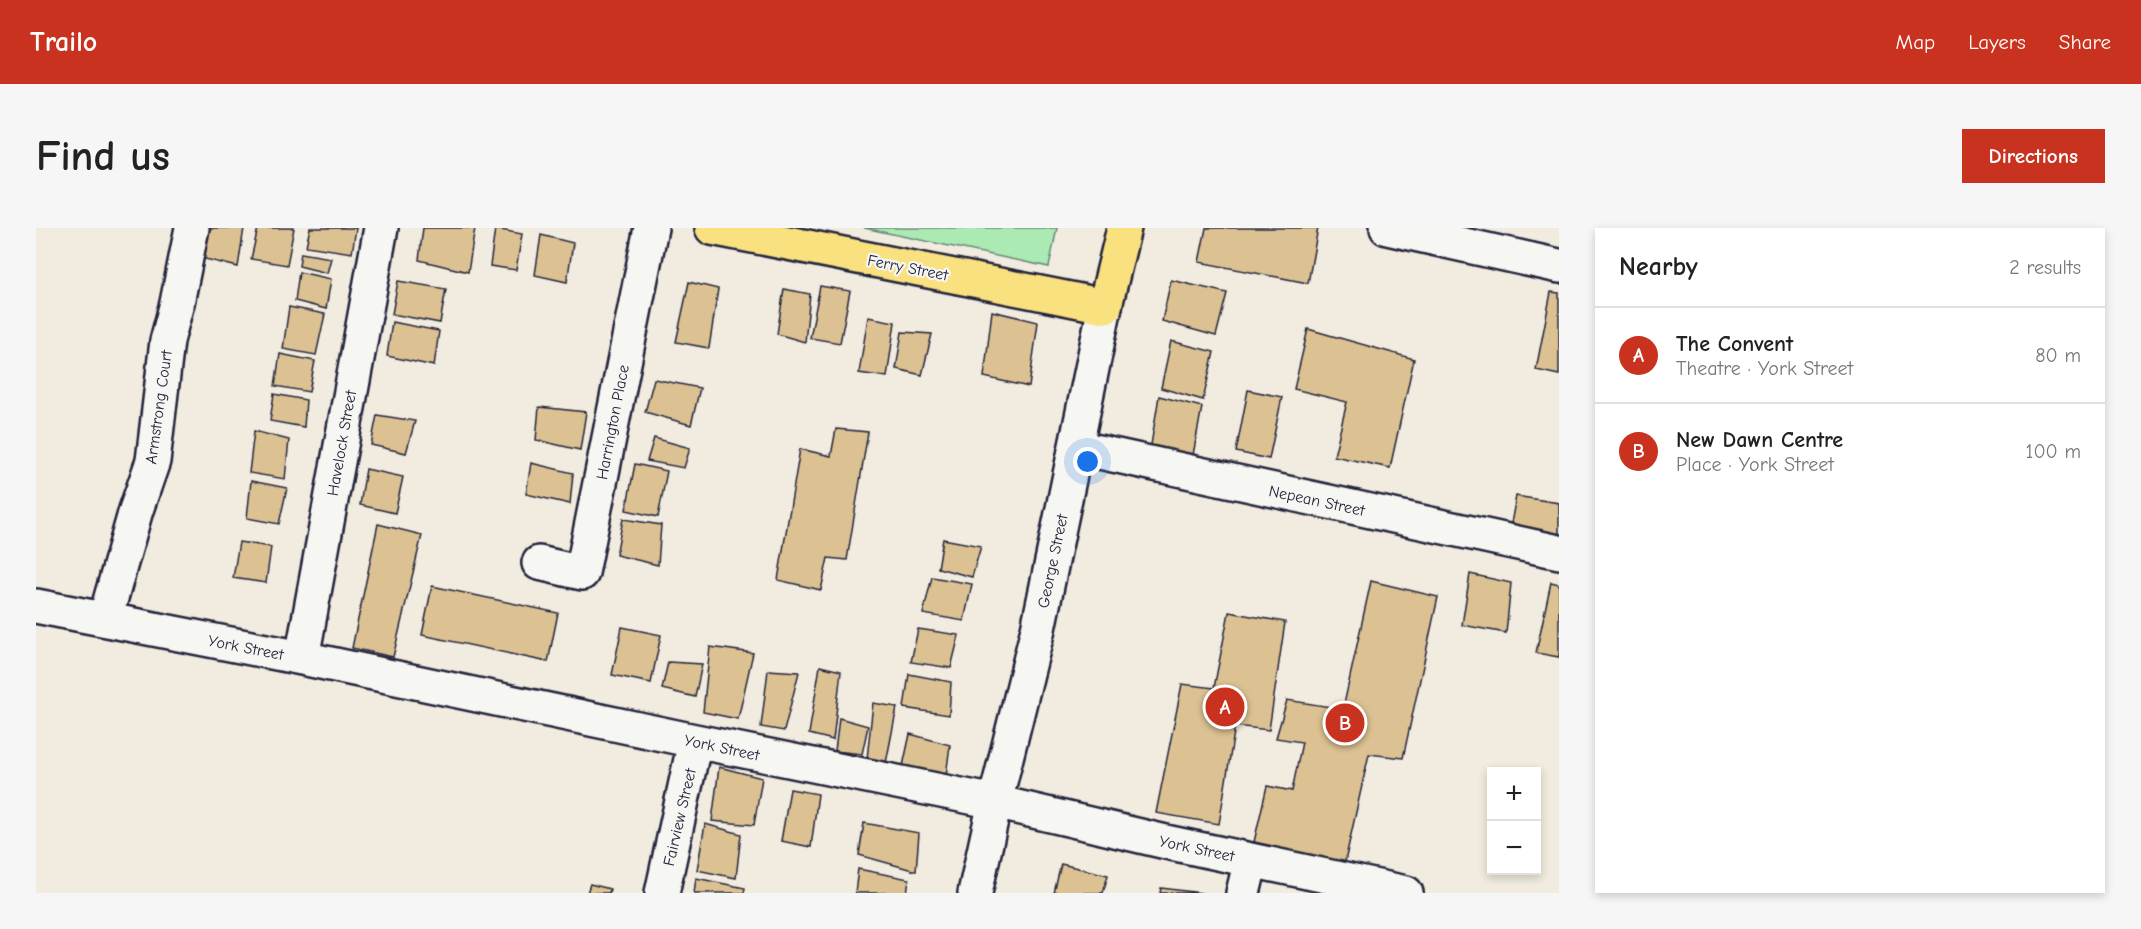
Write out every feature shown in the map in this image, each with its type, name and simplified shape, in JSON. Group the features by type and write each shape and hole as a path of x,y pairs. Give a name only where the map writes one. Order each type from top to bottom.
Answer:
{"main road":[{"name":"Ferry Street","path":"712,228 1105,306"},
{"name":"George Street","path":"1105,306 1124,228"}],"street":[{"name":"Armstrong Court","path":"105,619 136,510 153,461 167,341 192,228"},
{"name":"Havelock Street","path":"302,658 381,228"},
{"name":"Harrington Place","path":"539,563 582,573 651,228"},
{"path":"1387,228 1559,266"},
{"name":"George Street","path":"975,893 1038,629 1105,306"},
{"name":"Nepean Street","path":"1076,447 1559,552"},
{"name":"York Street","path":"36,606 302,658 995,802 1406,893"},
{"name":"Fairview Street","path":"662,893 696,741"},
{"path":"1243,893 1251,860"}],"green space":[{"path":"864,228 1057,228 1049,267"}],"building":[{"path":"205,228 244,228 238,267 201,258"},
{"path":"258,228 294,228 287,265 251,259"},
{"path":"310,228 356,228 352,253 306,246"},
{"path":"423,228 475,228 468,272 419,260"},
{"path":"1206,228 1318,228 1308,283 1199,262"},
{"path":"495,229 522,234 516,270 490,266"},
{"path":"541,235 573,243 567,282 535,275"},
{"path":"301,253 331,258 327,273 299,266"},
{"path":"299,272 331,279 326,309 295,301"},
{"path":"1171,280 1227,293 1216,336 1162,321"},
{"path":"398,281 446,289 440,323 392,314"},
{"path":"689,282 718,289 709,348 676,342"},
{"path":"820,286 850,291 840,343 810,338"},
{"path":"784,289 810,294 805,342 777,334"},
{"path":"1551,292 1559,293 1559,375 1536,370"},
{"path":"289,307 325,314 316,355 283,349"},
{"path":"992,311 1038,322 1029,387 984,377"},
{"path":"868,317 895,322 887,377 859,373"},
{"path":"392,322 439,331 434,366 387,356"},
{"path":"1308,329 1414,359 1390,468 1334,456 1347,402 1294,389"},
{"path":"902,332 932,334 922,375 896,369"},
{"path":"1171,341 1214,352 1203,400 1161,388"},
{"path":"280,354 315,361 309,392 275,386"},
{"path":"654,379 700,388 691,425 645,412"},
{"path":"1248,390 1282,397 1269,459 1236,452"},
{"path":"274,394 306,400 304,427 270,421"},
{"path":"1159,396 1202,407 1193,455 1151,445"},
{"path":"539,407 586,412 580,450 536,440"},
{"path":"377,415 415,421 406,453 371,445"},
{"path":"836,429 868,432 847,560 828,558 821,590 778,580 800,449 831,456"},
{"path":"254,431 289,440 285,479 249,473"},
{"path":"654,438 690,448 684,468 647,461"},
{"path":"531,463 573,473 570,504 526,494"},
{"path":"635,464 667,471 658,517 626,510"},
{"path":"366,469 403,477 395,513 360,505"},
{"path":"251,481 287,488 279,524 247,518"},
{"path":"1516,496 1559,503 1559,543 1509,535"},
{"path":"623,519 661,525 658,565 616,555"},
{"path":"378,524 422,535 393,657 352,648"},
{"path":"943,539 981,546 972,577 938,568"},
{"path":"239,542 271,547 266,583 233,578"},
{"path":"1470,574 1511,583 1506,633 1462,625"},
{"path":"932,577 972,584 964,621 923,614"},
{"path":"1371,581 1438,597 1403,758 1369,754 1344,866 1254,842 1267,786 1292,791 1302,742 1276,738 1287,700 1343,709"},
{"path":"1551,582 1559,584 1559,657 1536,653"},
{"path":"432,586 558,613 548,662 422,635"},
{"path":"1229,612 1285,622 1269,730 1235,726 1219,824 1156,813 1182,684 1214,688"},
{"path":"622,627 661,635 651,683 612,675"},
{"path":"918,629 959,635 951,668 911,662"},
{"path":"710,647 753,653 738,719 703,712"},
{"path":"668,662 702,664 695,697 662,689"},
{"path":"820,666 841,671 833,740 809,734"},
{"path":"768,670 799,672 784,731 761,727"},
{"path":"909,674 951,682 949,715 904,708"},
{"path":"873,703 897,707 886,763 867,759"},
{"path":"839,718 868,726 862,754 835,751"},
{"path":"910,734 950,745 946,776 903,766"},
{"path":"719,767 762,778 754,825 712,821"},
{"path":"790,789 818,794 811,847 781,841"},
{"path":"864,823 919,833 916,871 859,855"},
{"path":"705,824 741,834 736,878 697,870"},
{"path":"1061,864 1108,875 1103,893 1054,893"},
{"path":"858,869 909,879 907,893 855,893"},
{"path":"696,878 745,888 744,893 694,893"},
{"path":"590,884 610,889 609,893 587,893"},
{"path":"1161,888 1202,893 1160,893"}],"place":[{"name":"The Convent","path":"1225,707"},
{"name":"New Dawn Centre","path":"1345,723"}]}
